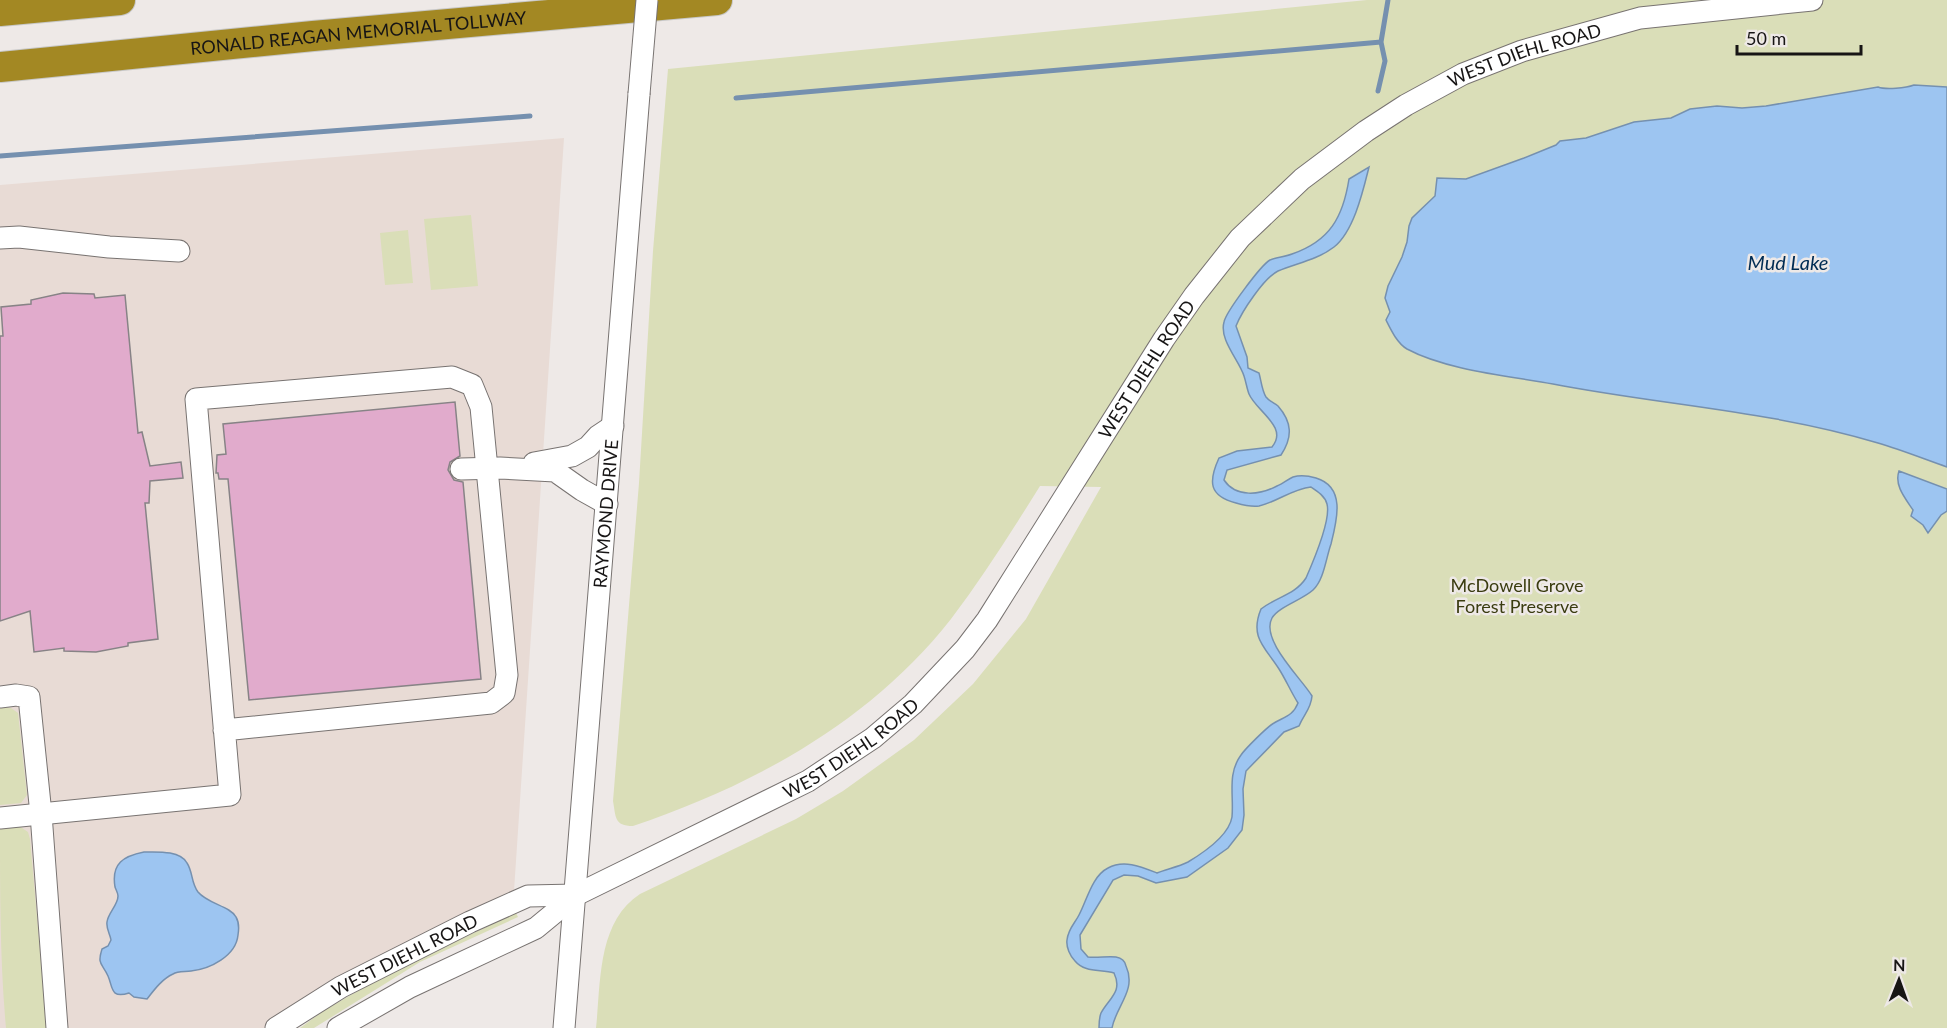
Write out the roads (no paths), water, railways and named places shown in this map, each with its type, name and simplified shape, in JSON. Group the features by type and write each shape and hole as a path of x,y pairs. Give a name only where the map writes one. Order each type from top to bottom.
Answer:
{"highway":[{"path":"0,12 120,0"},
{"name":"RONALD REAGAN MEMORIAL TOLLWAY","path":"0,67 717,0"}],"street":[{"name":"RAYMOND DRIVE","path":"564,1028 647,0"},
{"name":"WEST DIEHL ROAD","path":"338,1028 410,987 536,928 576,895 808,781 873,738 913,704 958,656 987,620 1164,339 1194,296 1240,238 1302,178 1343,147 1406,105 1462,74 1522,51 1640,18 1812,0"},
{"path":"0,238 19,237 109,247 179,251"},
{"path":"0,818 230,795 224,730 196,399 452,377 472,385 481,407 494,468 507,675 504,693 491,704 224,730"},
{"path":"494,468 572,456 588,447 598,436 613,426"},
{"path":"461,469 555,471 607,504"},
{"path":"0,697 16,695 29,697 41,814 57,1028"},
{"name":"WEST DIEHL ROAD","path":"276,1028 341,987 416,948 528,896 576,895"}],"water":[{"name":"Mud Lake","path":"1914,85 1947,87 1947,467 1878,443 1798,423 1459,367 1407,349 1397,340 1386,320 1390,312 1385,298 1407,242 1409,226 1412,218 1435,196 1437,178 1466,179 1524,158 1556,145 1560,141 1586,138 1634,122 1671,118 1690,109 1717,106 1742,108 1766,106 1878,87 1896,88"},
{"path":"1369,167 1357,210 1341,240 1321,255 1272,275 1254,295 1236,326 1247,357 1248,368 1259,373 1266,397 1283,412 1288,424 1289,436 1281,455 1227,470 1224,480 1235,490 1256,493 1270,489 1293,477 1307,476 1326,482 1336,497 1337,515 1320,581 1308,594 1275,614 1270,627 1277,648 1312,696 1310,704 1299,726 1284,732 1246,771 1242,830 1228,848 1187,877 1156,883 1138,876 1124,875 1113,880 1080,935 1081,949 1088,957 1120,958 1125,963 1129,975 1127,990 1112,1028 1099,1028 1101,1013 1116,990 1114,973 1088,969 1079,965 1070,954 1067,943 1069,933 1094,882 1102,872 1114,865 1133,865 1157,873 1180,865 1201,854 1221,837 1232,817 1233,777 1237,762 1257,738 1271,725 1291,713 1298,703 1261,642 1257,628 1258,619 1261,609 1291,592 1306,578 1324,530 1327,504 1323,496 1311,487 1256,506 1227,500 1220,496 1213,487 1213,474 1219,458 1237,451 1272,447 1277,433 1270,419 1249,394 1242,370 1230,350 1223,329 1226,317 1237,299 1270,260 1305,249 1325,235 1343,205 1349,179"},
{"path":"1899,471 1947,489 1947,511 1941,515 1928,533 1923,525 1911,516 1913,510 1899,486"},
{"path":"144,852 173,854 184,859 189,866 198,892 233,913 239,928 236,942 221,960 198,970 179,972 169,976 155,988 147,999 134,997 129,993 115,993 100,958 102,949 108,946 111,940 107,922 118,899 114,879 117,866 130,856"}],"waterway":[{"path":"1378,91 1385,61 1381,42 1388,0"},
{"path":"736,98 1381,42"},
{"path":"0,156 530,116"}],"park label":[{"name":"McDowell Grove Forest Preserve","path":"1517,595"}]}
